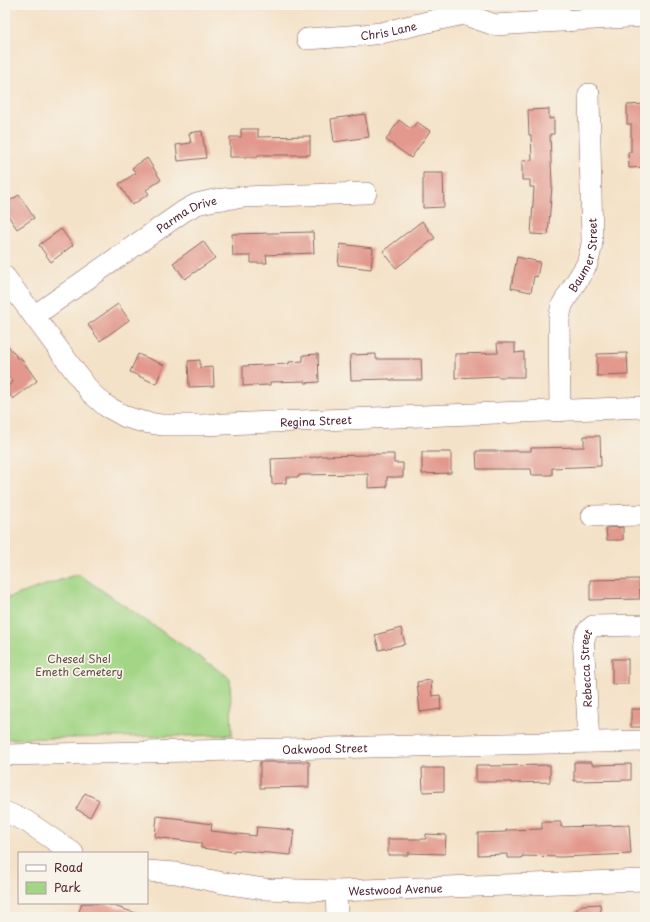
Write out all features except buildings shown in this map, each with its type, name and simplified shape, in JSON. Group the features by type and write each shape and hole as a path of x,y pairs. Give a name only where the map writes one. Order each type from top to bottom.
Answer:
{"street":[{"path":"546,5 568,21"},
{"path":"468,9 470,16 495,25 645,16"},
{"name":"Chris Lane","path":"307,38 381,33 436,20 468,9"},
{"name":"Baumer Street","path":"560,411 559,319 562,305 587,264 592,243 589,94"},
{"name":"Parma Drive","path":"34,316 184,212 198,204 214,200 243,197 366,193"},
{"name":"Regina Street","path":"5,277 91,393 106,406 126,416 143,422 162,425 202,425 645,408"},
{"path":"592,516 645,515"},
{"name":"Rebecca Street","path":"589,742 584,654 584,644 588,629 593,626 645,625"},
{"name":"Oakwood Street","path":"5,755 645,741"},
{"path":"5,812 26,820 72,852"},
{"name":"Westwood Avenue","path":"148,871 176,873 223,883 264,889 336,891 645,880"},
{"path":"336,891 337,917"}],"green space":[{"name":"Chesed Shel Emeth Cemetery","path":"78,574 230,678 232,735 5,739 5,599"}]}
